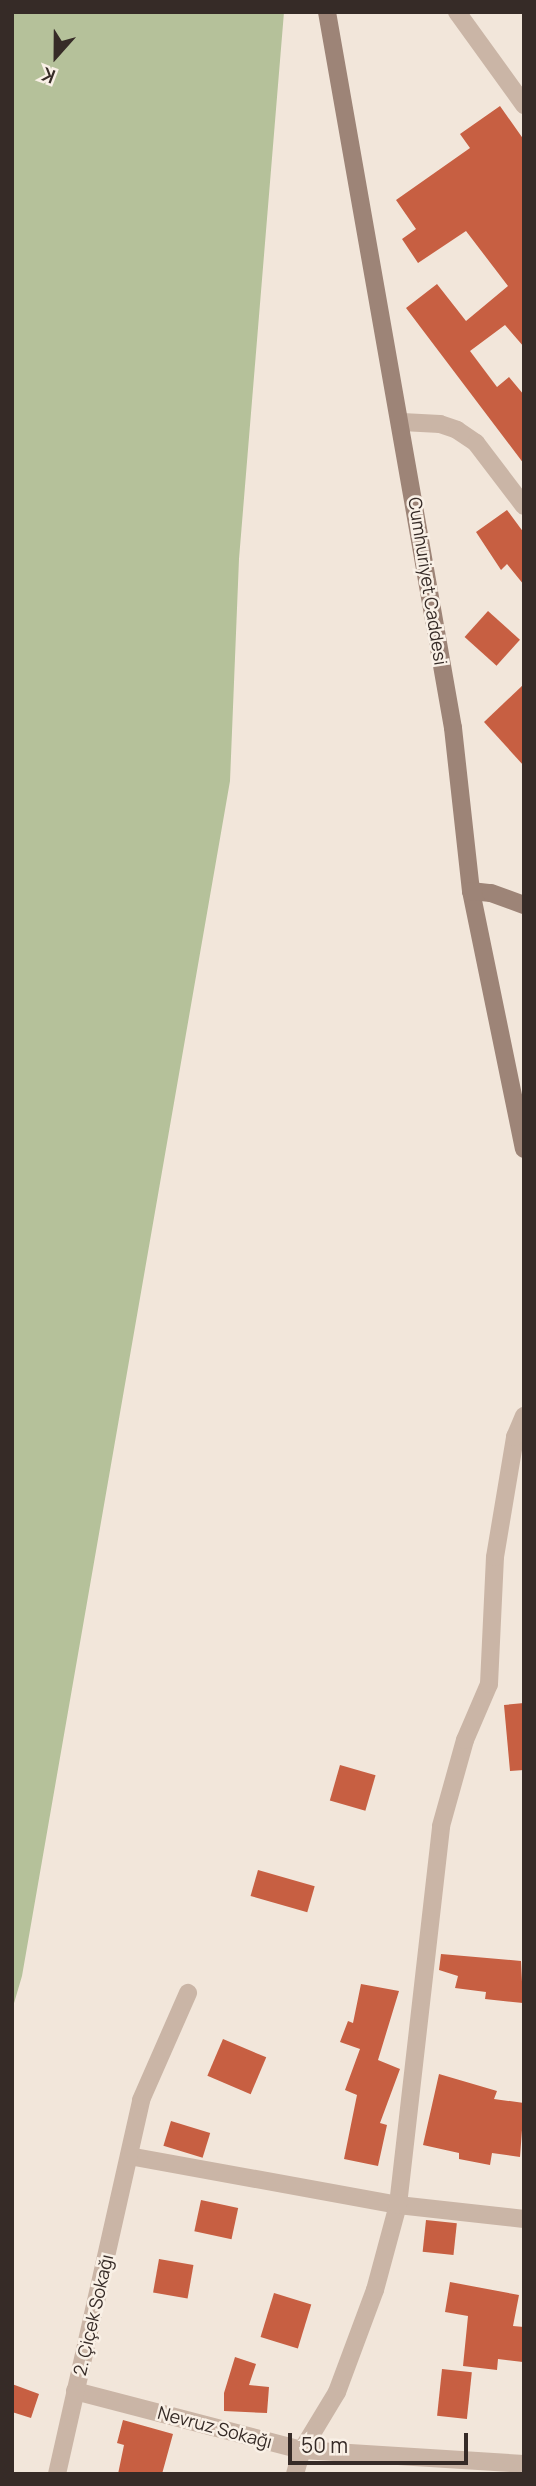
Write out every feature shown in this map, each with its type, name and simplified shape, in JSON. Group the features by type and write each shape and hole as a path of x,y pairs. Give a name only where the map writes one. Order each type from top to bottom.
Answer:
{"main road":[{"name":"Cumhuriyet Caddesi","path":"327,12 402,422 453,728 471,891 524,1149"},
{"path":"471,891 491,893 524,905"}],"street":[{"path":"457,12 524,105"},
{"path":"402,422 440,424 457,430 476,443 524,506"},
{"path":"295,2474 302,2449 337,2392 375,2290 398,2205 441,1826 465,1740 489,1684 495,1557 514,1437 524,1416"},
{"name":"2. Çiçek Sokağı","path":"57,2474 141,2100 188,1993"},
{"path":"129,2156 398,2205 524,2219"},
{"name":"Nevruz Sokağı","path":"75,2391 302,2449 524,2464"}],"green space":[{"path":"12,12 284,12 239,559 230,781 22,1976 12,2010"}],"building":[{"path":"500,106 524,140 524,347 505,325 470,351 497,387 509,377 524,395 524,464 406,308 437,284 466,321 508,286 466,231 418,263 402,239 416,229 396,200 470,148 460,134"},
{"path":"507,510 524,533 524,585 507,564 501,570 476,532"},
{"path":"488,611 520,640 497,666 465,637"},
{"path":"524,684 524,766 484,722"},
{"path":"524,1703 524,1770 510,1771 504,1705"},
{"path":"340,1765 376,1775 365,1811 330,1801"},
{"path":"258,1870 315,1886 307,1912 251,1896"},
{"path":"441,1954 521,1961 523,2003 485,1999 486,1992 455,1988 458,1976 439,1970"},
{"path":"361,1984 399,1991 378,2060 400,2069 380,2123 387,2125 378,2166 344,2159 357,2095 345,2090 360,2049 340,2042 348,2021 353,2023"},
{"path":"223,2039 266,2057 251,2094 207,2076"},
{"path":"439,2074 497,2091 494,2099 524,2103 520,2157 492,2153 490,2165 459,2159 459,2153 423,2145"},
{"path":"171,2121 210,2133 203,2158 163,2146"},
{"path":"201,2200 238,2208 232,2239 194,2231"},
{"path":"426,2220 457,2223 453,2255 423,2252"},
{"path":"159,2259 193,2265 188,2299 153,2292"},
{"path":"450,2282 519,2295 513,2326 524,2327 523,2362 498,2359 497,2370 463,2366 468,2316 445,2312"},
{"path":"274,2293 311,2304 298,2348 261,2337"},
{"path":"235,2357 256,2364 249,2385 269,2387 267,2413 224,2411 224,2393"},
{"path":"442,2369 472,2372 467,2419 437,2416"},
{"path":"12,2384 39,2394 31,2418 12,2412"},
{"path":"123,2420 173,2434 162,2474 118,2474 124,2445 117,2443"}]}
